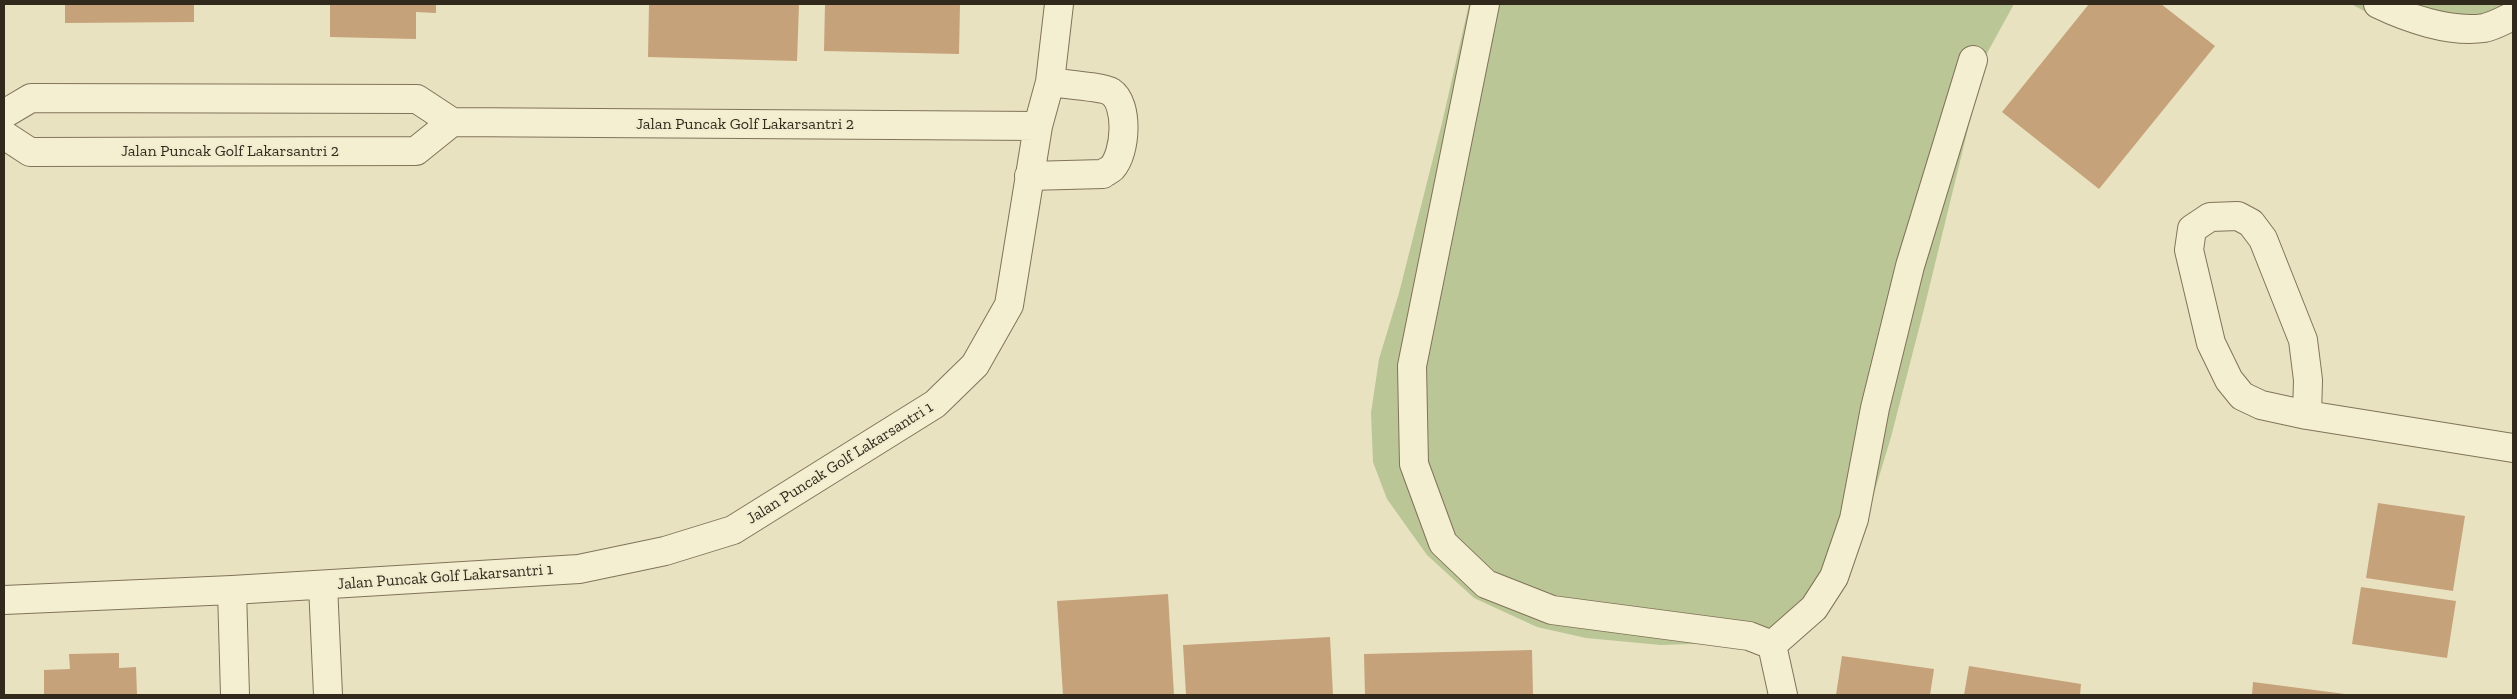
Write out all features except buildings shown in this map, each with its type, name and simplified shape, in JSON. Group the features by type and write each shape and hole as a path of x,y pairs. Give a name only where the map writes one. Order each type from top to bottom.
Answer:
{"street":[{"name":"Jalan Puncak Golf Lakarsantri 1","path":"4,600 232,590 578,569 665,551 733,530 935,404 975,365 1008,304 1038,126 1050,82 1059,4"},
{"path":"1485,4 1412,366 1414,464 1443,543 1486,584 1552,610 1749,636 1772,645"},
{"path":"2378,4 2406,18 2450,26 2484,28 2513,16"},
{"path":"1772,645 1814,608 1834,576 1854,519 1875,408 1910,266 1973,60"},
{"path":"1029,176 1102,174 1113,167 1120,152 1124,128 1120,100 1110,90 1050,82"},
{"path":"4,114 31,98 417,99 452,122"},
{"name":"Jalan Puncak Golf Lakarsantri 2","path":"4,135 30,152 416,151 452,122 1038,126"},
{"path":"2307,415 2308,380 2303,340 2262,239 2250,224 2238,216 2210,217 2192,230 2189,250 2211,343 2229,380 2242,396 2261,405 2307,415 2513,448"},
{"name":"Jalan Puncak Golf Lakarsantri 1","path":"323,585 328,695"},
{"path":"232,590 235,695"},
{"path":"1772,645 1783,695"}],"green space":[{"path":"1469,4 2014,4 1986,55 1891,437 1863,530 1778,628 1725,643 1661,645 1586,638 1537,627 1474,598 1427,555 1387,499 1373,462 1371,413 1379,359 1399,293 1442,123"},
{"path":"2351,4 2513,4 2513,17 2410,26 2366,12"}]}
